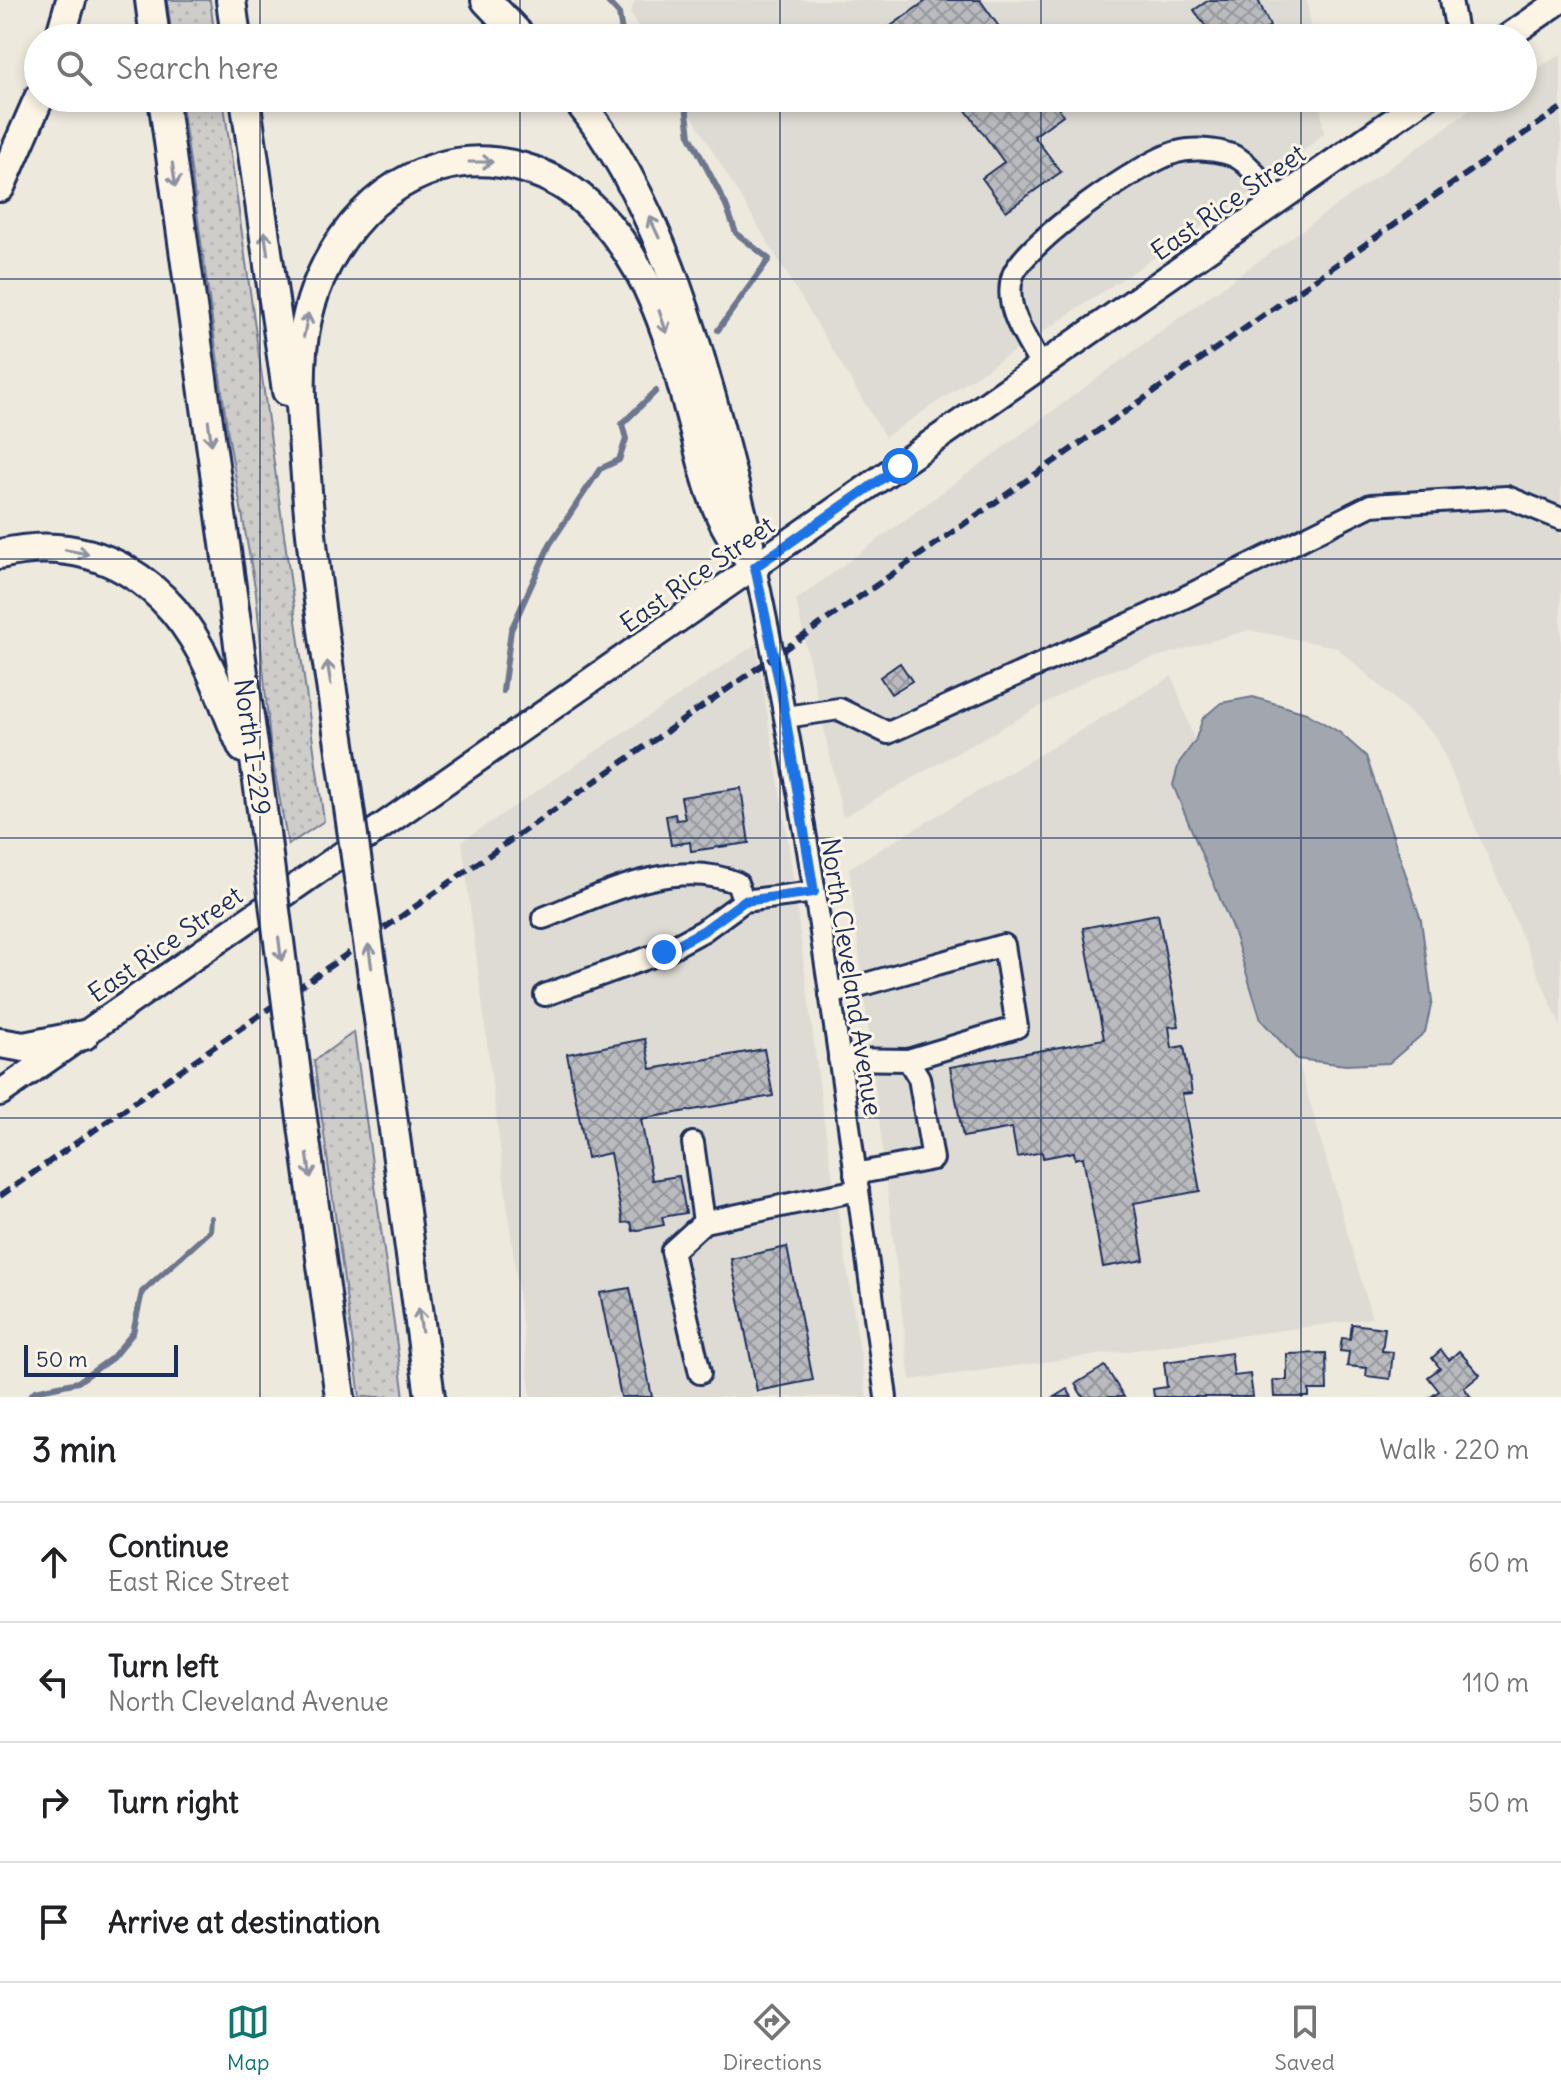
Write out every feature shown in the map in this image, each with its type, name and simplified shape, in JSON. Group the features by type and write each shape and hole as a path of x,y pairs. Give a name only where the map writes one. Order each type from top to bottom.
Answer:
{"highway":[{"path":"64,24 71,0"},
{"path":"150,0 153,24"},
{"path":"231,0 234,24"},
{"path":"486,0 509,24"},
{"path":"0,187 33,112"},
{"name":"North I-229","path":"165,112 340,1397"},
{"path":"247,112 341,751 430,1397"},
{"path":"588,112 628,174 659,237 728,461 755,567"},
{"path":"313,570 300,394 302,349 309,311 326,266 359,216 386,191 422,172 475,161 520,167 568,188 594,209 629,250 664,323 713,498 730,533 755,567"},
{"path":"0,554 41,548 80,550 108,560 147,584 187,628 209,667 259,786"},
{"path":"0,1043 24,1047 84,1035"}],"main road":[{"path":"1526,24 1561,0"},
{"name":"East Rice Street","path":"0,1093 1405,112"}],"street":[{"path":"1451,0 1455,24"},
{"path":"1041,366 1013,314 1013,276 1024,257 1054,228 1154,161 1177,152 1226,153 1241,159 1257,175 1274,204"},
{"path":"786,717 839,709 888,733 1153,613 1371,505 1507,497 1561,519"},
{"name":"North Cleveland Avenue","path":"755,567 786,717 814,892 886,1397"},
{"path":"543,918 644,881 696,873 737,883 744,901"},
{"path":"545,995 664,952 703,931 744,901 814,892"},
{"path":"830,994 1004,945 1017,1027 908,1060 839,1059"},
{"path":"700,1373 672,1251 704,1222 933,1159 919,1078 908,1060"},
{"path":"693,1143 704,1222"}],"shaded area":[{"path":"167,0 210,0 213,24 170,24"},
{"path":"635,0 1307,0 1310,24 637,24 630,13"},
{"path":"1561,54 1561,1027 1436,736 1336,647 1249,630 1096,675 843,817 796,600 1183,315 1468,112 1537,112 1537,69"},
{"path":"183,112 225,112 324,821 288,845 271,751 256,593 228,434"},
{"path":"689,112 1321,112 1324,133 1272,179 885,437"},
{"path":"756,644 789,847 823,1114 867,1397 531,1397 462,841"},
{"path":"1172,676 1259,926 1372,1318 910,1380 849,868"},
{"path":"1253,697 1306,713 1339,732 1366,756 1421,920 1432,1001 1425,1032 1389,1063 1346,1065 1297,1059 1261,1020 1233,930 1173,785 1179,763 1195,741 1203,718 1221,703"},
{"path":"354,1032 404,1397 360,1397 314,1061"}],"building":[{"path":"927,0 980,0 997,24 894,24"},
{"path":"1209,0 1258,0 1269,24 1204,24 1194,10"},
{"path":"967,112 1061,112 1063,115 1034,136 1061,172 1006,211 982,178 1004,162"},
{"path":"900,663 912,681 891,694 880,677"},
{"path":"741,788 749,843 691,851 690,842 671,845 666,816 675,814 676,820 685,819 681,797"},
{"path":"1158,914 1179,1026 1169,1027 1172,1048 1184,1046 1192,1093 1182,1094 1200,1191 1134,1203 1144,1260 1103,1267 1083,1157 1075,1159 1074,1152 1043,1158 1042,1152 1017,1157 1012,1128 963,1137 950,1067 1104,1039 1083,928"},
{"path":"645,1039 651,1069 764,1049 773,1096 641,1119 652,1180 679,1176 686,1213 662,1217 664,1225 633,1231 631,1222 623,1223 610,1153 587,1158 567,1054"},
{"path":"787,1247 813,1380 757,1391 731,1259"},
{"path":"630,1288 652,1397 621,1397 600,1293"},
{"path":"1352,1324 1385,1328 1382,1351 1393,1352 1390,1379 1366,1376 1367,1368 1347,1366 1349,1352 1340,1351 1342,1338 1350,1339"},
{"path":"1441,1350 1449,1360 1459,1351 1480,1375 1464,1388 1471,1397 1432,1396 1439,1391 1428,1377 1440,1368 1432,1358"},
{"path":"1231,1353 1234,1376 1250,1374 1253,1397 1154,1397 1153,1389 1167,1387 1164,1362"},
{"path":"1326,1353 1327,1390 1309,1390 1309,1397 1274,1397 1273,1380 1287,1380 1287,1354"},
{"path":"1105,1366 1124,1397 1083,1397 1075,1384"},
{"path":"1067,1389 1072,1397 1054,1397"}],"waterway":[{"path":"606,0 619,14 621,24"},
{"path":"687,112 690,136 726,205 736,233 769,259 718,330"},
{"path":"503,691 511,630 550,544 600,469 619,460 626,439 622,424 656,391"},
{"path":"29,1397 35,1391 78,1382 112,1358 133,1333 142,1292 210,1231 211,1218"}],"railway":[{"path":"0,1196 1561,108"}],"route":[{"path":"664,952 703,931 744,901 814,892 781,691 755,567 900,466"}]}
